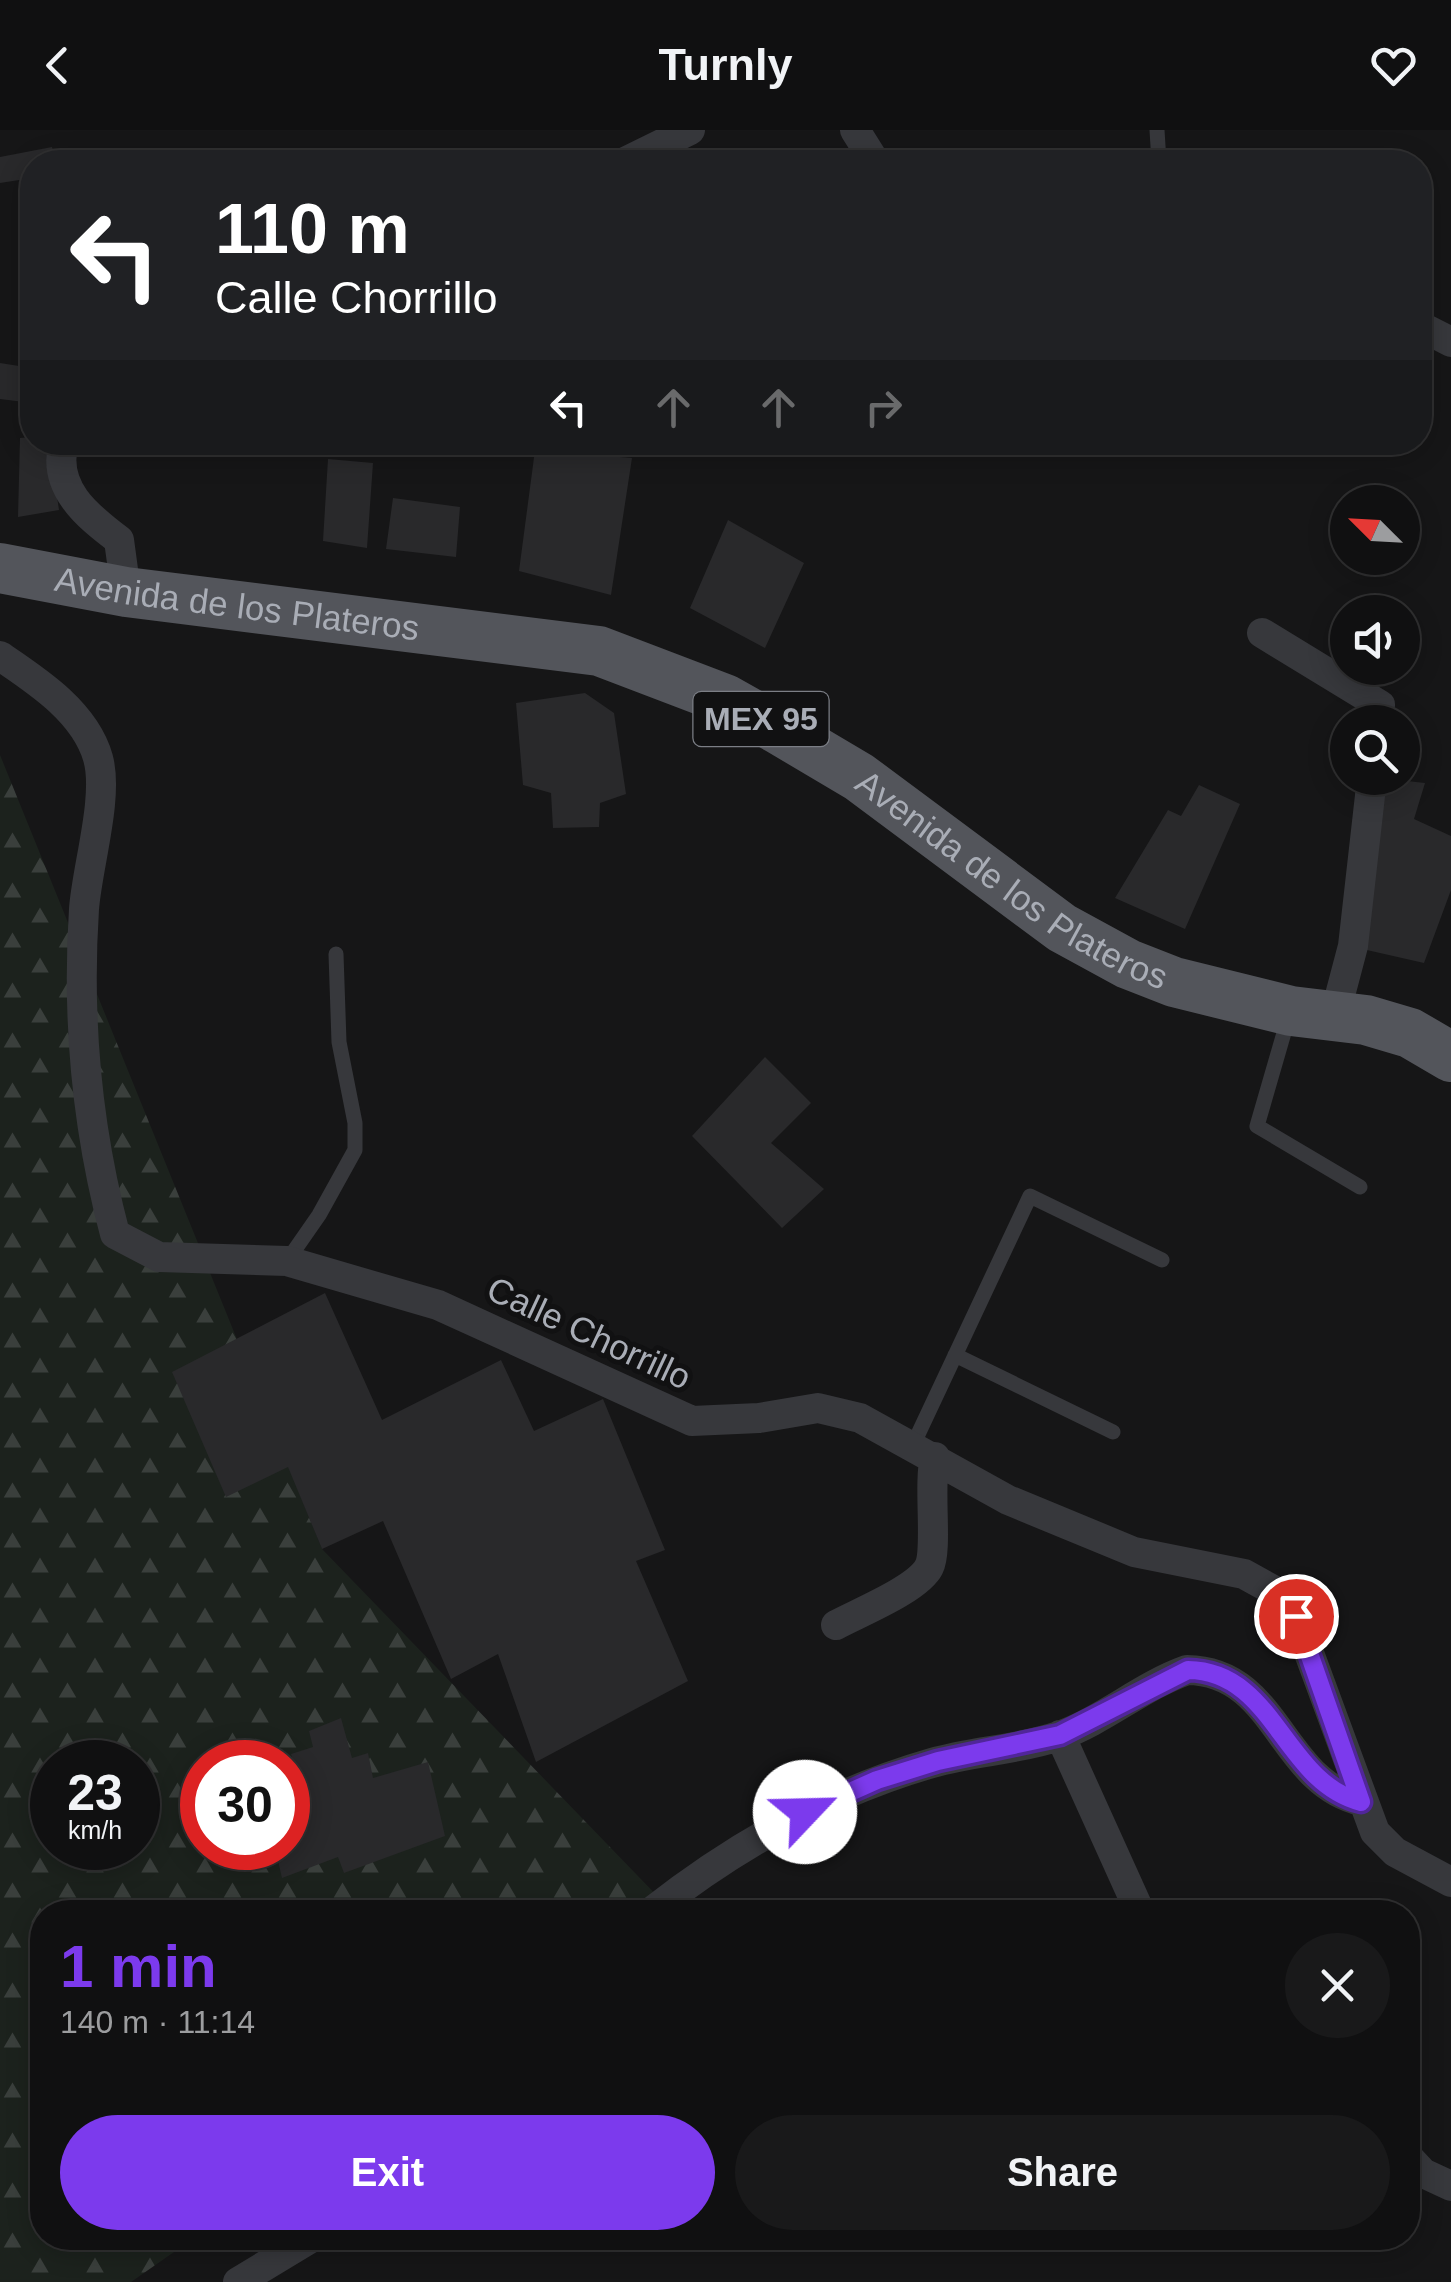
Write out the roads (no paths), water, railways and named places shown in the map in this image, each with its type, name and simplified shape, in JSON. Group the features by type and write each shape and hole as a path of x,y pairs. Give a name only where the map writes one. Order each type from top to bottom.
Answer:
{"main road":[{"name":"Avenida de los Plateros","path":"0,568 126,592 600,651 725,699 859,777 1088,945 1174,982 1312,1014 1366,1020 1410,1034 1451,1057"}],"street":[{"path":"649,150 690,130"},
{"path":"61,455 75,504 120,540 126,592"},
{"path":"1262,633 1366,705"},
{"name":"Calle Chorrillo","path":"0,656 82,723 99,760 84,908 82,999 94,1146 116,1234 159,1257 287,1261 438,1305 692,1421 759,1418 818,1408 860,1418 1008,1500 1134,1552 1244,1574 1274,1590 1296,1616 1375,1832 1395,1852 1451,1882"},
{"path":"1312,1014 1354,946 1370,795"},
{"path":"836,1625 915,1582 929,1568 929,1482 924,1451"},
{"path":"668,1900 746,1846 805,1812 877,1780 1060,1735 1164,1678 1188,1670 1208,1670 1246,1688 1317,1780 1335,1795 1361,1802"},
{"path":"1060,1735 1135,1900"},
{"path":"1420,2170 1451,2186"},
{"path":"238,2282 291,2250"}],"lane":[{"path":"287,1261 319,1215 355,1150 355,1123 339,1042 336,954"},
{"path":"1312,1014 1258,1126 1360,1186"},
{"path":"924,1451 955,1355 1030,1196 1162,1260"},
{"path":"955,1355 1114,1432"}]}
